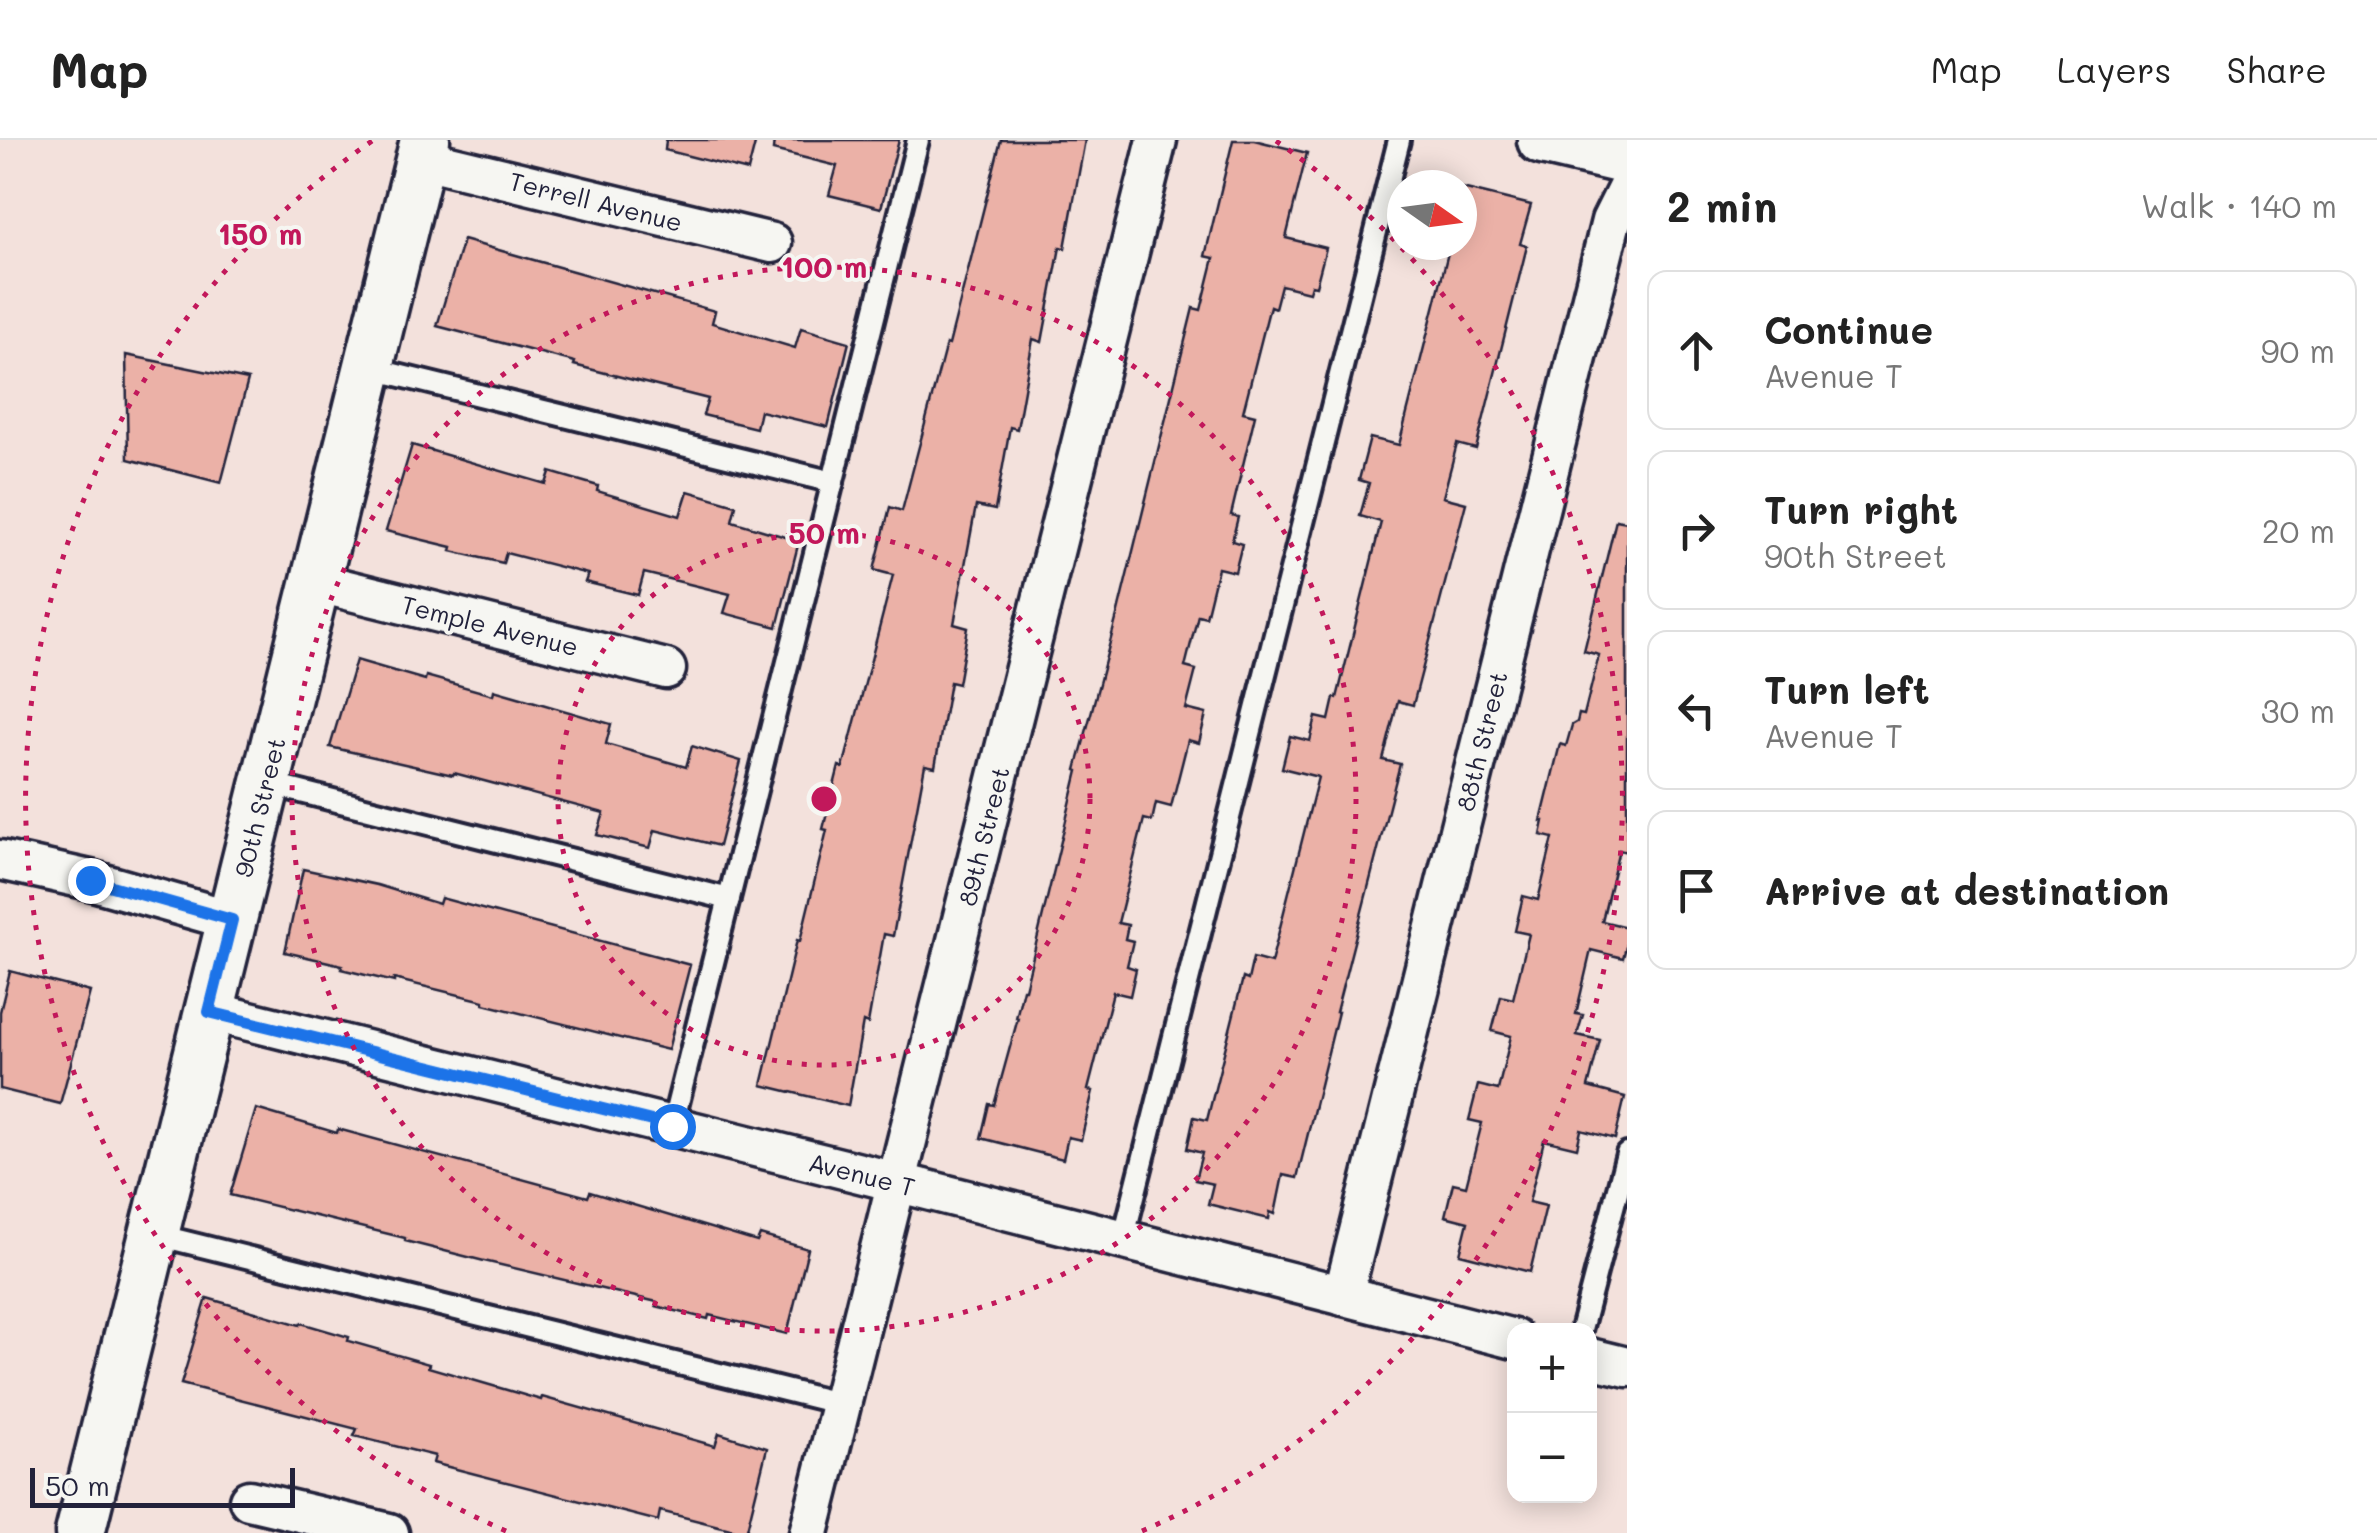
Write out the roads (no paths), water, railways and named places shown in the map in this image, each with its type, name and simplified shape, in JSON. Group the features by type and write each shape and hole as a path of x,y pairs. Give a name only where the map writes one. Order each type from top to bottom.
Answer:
{"street":[{"name":"89th Street","path":"809,1533 1157,140"},
{"path":"1542,140 1627,160"},
{"name":"Terrell Avenue","path":"422,149 772,243"},
{"name":"90th Street","path":"80,1533 422,149"},
{"name":"88th Street","path":"1343,1296 1611,221 1627,189"},
{"name":"Temple Avenue","path":"315,582 666,668"},
{"path":"0,860 90,880 232,920"},
{"name":"Avenue T","path":"209,1012 1507,1337"},
{"path":"1597,1360 1627,1367"},
{"path":"249,1500 389,1533"}],"lane":[{"path":"672,1126 918,140"},
{"path":"1123,1240 1399,140"},
{"path":"368,368 833,482"},
{"path":"265,783 729,899"},
{"path":"1583,1323 1627,1154"},
{"path":"153,1234 841,1404"}]}
